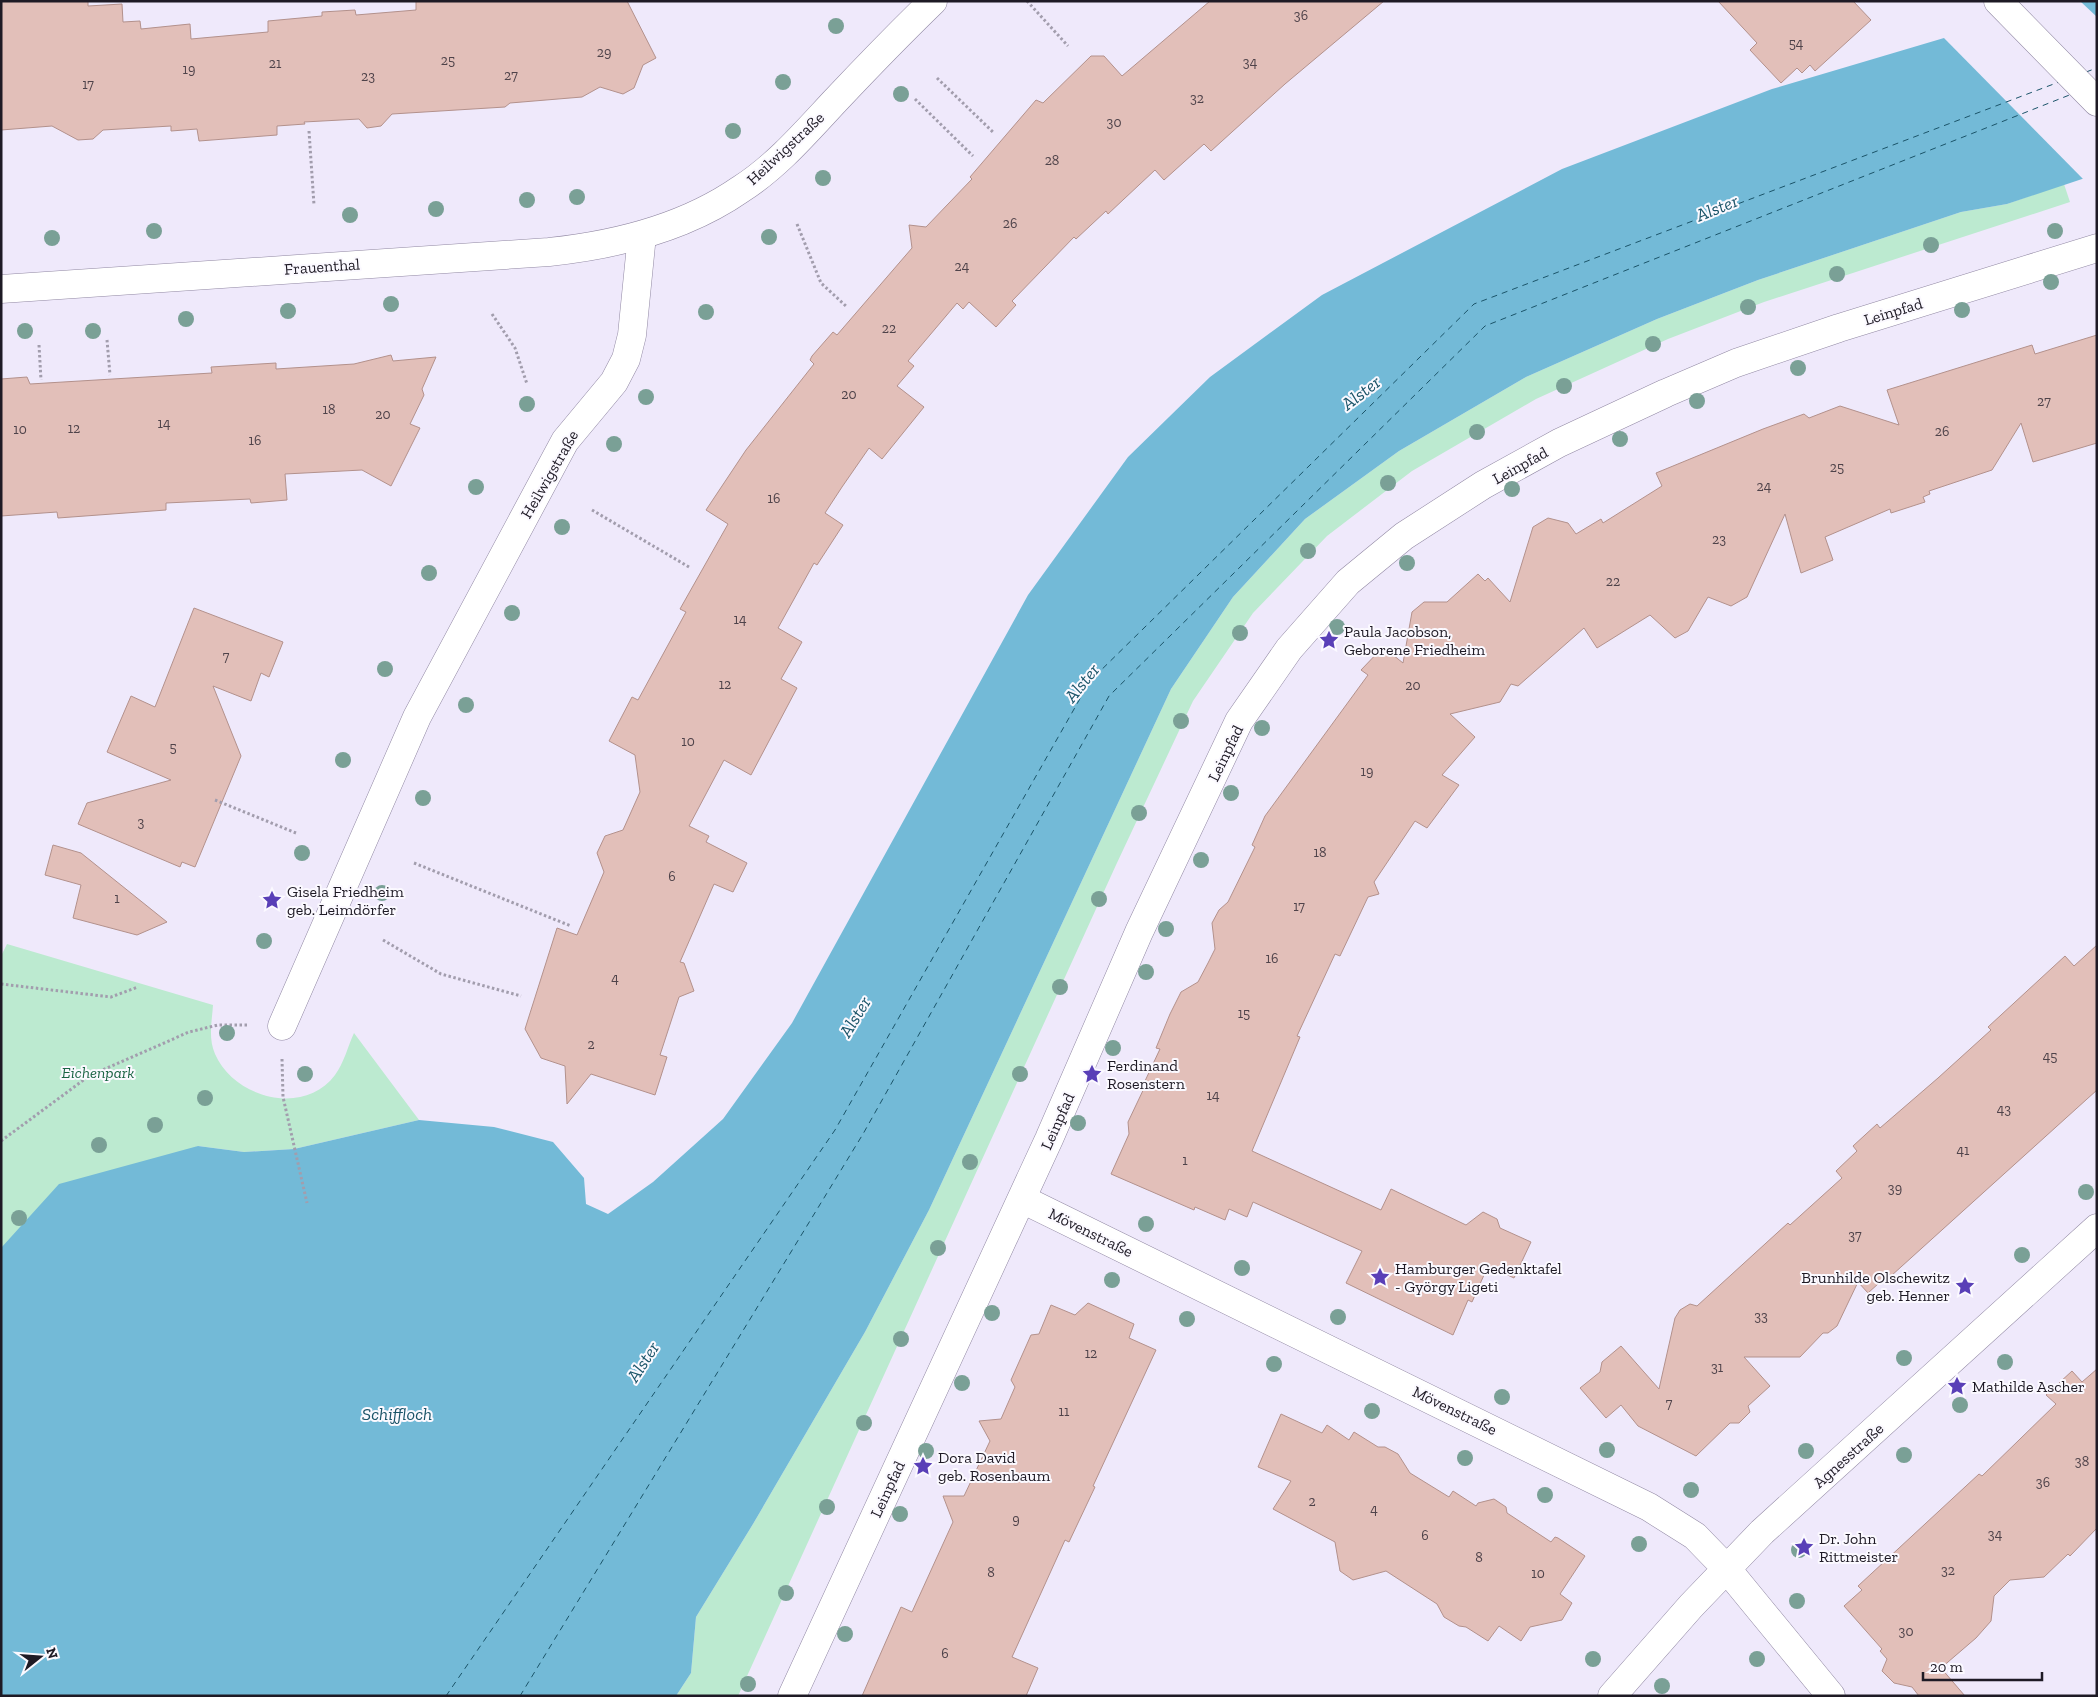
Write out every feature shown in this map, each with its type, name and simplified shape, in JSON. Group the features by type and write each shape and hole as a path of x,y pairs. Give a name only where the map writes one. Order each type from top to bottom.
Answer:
{"street":[{"name":"Heilwigstraße","path":"282,1026 417,717 565,441 614,382 626,359 632,335 642,234 687,219 717,205 766,171 933,1"},
{"path":"1998,1 2097,102"},
{"name":"Frauenthal","path":"1,289 549,252 604,244 642,234"},
{"name":"Leinpfad","path":"792,1696 1022,1199 1139,932 1239,721 1288,648 1348,582 1404,536 1483,485 1559,443 1736,363 1839,328 2097,248"},
{"name":"Mövenstraße","path":"1022,1199 1650,1507 1695,1536 1726,1568 1832,1696"},
{"name":"Agnesstraße","path":"1612,1696 1726,1568 1762,1532 2097,1228"}],"path":[{"path":"1027,1 1068,46"},
{"path":"937,78 994,133"},
{"path":"915,100 973,156"},
{"path":"309,131 314,204"},
{"path":"797,224 821,283 847,307"},
{"path":"492,314 515,348 527,384"},
{"path":"108,340 110,375"},
{"path":"39,345 41,380"},
{"path":"592,510 689,567"},
{"path":"215,800 296,833"},
{"path":"414,864 571,926"},
{"path":"383,940 441,974 521,996"},
{"path":"1,984 111,997 138,987"},
{"path":"1,1141 89,1076 189,1032 218,1025 234,1024"},
{"path":"283,1097 307,1203"}],"green space":[{"path":"2064,184 2070,202 1764,302 1668,339 1536,399 1412,471 1327,536 1253,613 1193,701 1116,865 738,1696 676,1696 691,1673 696,1617 753,1524 865,1332 929,1210 1171,689 1233,597 1305,519 1399,451 1526,377 1657,319 1758,280 1961,212 2007,204"},
{"name":"Eichenpark","path":"7,944 213,1005 211,1030 213,1048 224,1069 237,1082 253,1091 270,1097 306,1096 322,1088 338,1070 354,1033 419,1120 294,1149 244,1152 198,1146 1,1248 1,956"}],"water":[{"path":"2030,1 2097,1 2097,174 2007,204 1961,212 1758,280 1657,319 1526,377 1399,451 1305,519 1233,597 1171,689 929,1210 865,1332 753,1524 696,1617 691,1673 676,1696 1,1696 1,1248 59,1184 198,1146 244,1152 294,1149 419,1120 494,1127 553,1142 584,1178 586,1204 608,1214 653,1182 723,1119 792,1023 1028,595 1128,457 1210,377 1322,295 1562,169 1772,89 1944,38"}],"pier":[{"path":"2023,1 2080,1 2097,17 2097,177 2085,181 1942,36"}],"building":[{"path":"1,1 88,1 88,6 122,4 123,22 140,21 141,29 190,24 191,39 268,32 268,21 322,16 322,12 355,10 356,15 416,10 416,1 627,1 656,58 643,65 634,88 623,94 600,87 582,97 510,103 505,107 392,114 381,126 367,128 359,119 304,122 305,124 277,126 277,135 199,141 197,129 171,131 171,126 103,130 93,139 78,140 52,126 1,130"},
{"path":"1210,1 1384,1 1285,84 1211,151 1204,144 1164,180 1155,170 1108,214 1106,211 1076,239 1074,237 1012,301 1016,305 996,327 969,302 963,309 957,303 908,361 914,366 897,386 924,407 882,459 869,448 842,487 825,513 843,525 817,565 814,563 778,628 802,642 781,679 797,688 751,775 724,760 689,826 709,836 706,842 747,863 733,892 714,884 680,962 684,963 694,991 679,997 660,1055 667,1057 655,1095 591,1074 567,1104 565,1066 541,1058 525,1029 557,928 577,935 604,872 597,853 605,836 623,830 640,792 635,755 609,741 632,697 638,700 686,612 680,609 728,524 706,510 746,450 814,364 810,360 812,356 833,332 837,335 912,248 909,225 926,227 972,179 970,177 1036,100 1043,103 1091,56 1104,56 1122,76"},
{"path":"1718,1 1853,1 1871,20 1815,71 1810,65 1802,73 1797,68 1781,83 1750,50 1757,43"},
{"path":"2097,335 2097,443 2033,462 2021,423 1992,470 1929,491 1930,494 1923,497 1925,502 1891,513 1890,509 1825,537 1833,560 1801,573 1785,514 1747,597 1731,606 1708,597 1688,631 1675,638 1650,615 1597,648 1584,628 1518,686 1511,684 1500,702 1450,714 1475,737 1442,775 1459,785 1427,828 1415,821 1374,882 1379,894 1368,897 1340,956 1335,954 1297,1036 1300,1037 1252,1151 1381,1210 1391,1189 1466,1225 1483,1212 1497,1219 1500,1228 1531,1242 1514,1278 1488,1266 1472,1302 1468,1300 1453,1335 1346,1283 1362,1251 1253,1202 1247,1217 1229,1209 1225,1220 1195,1207 1194,1210 1111,1174 1129,1134 1128,1122 1160,1049 1156,1048 1170,1014 1181,992 1198,982 1215,949 1212,923 1219,910 1228,902 1255,847 1252,845 1265,816 1368,675 1361,670 1383,647 1403,663 1412,612 1424,602 1447,602 1478,574 1485,581 1488,578 1510,602 1533,527 1548,518 1568,523 1576,534 1601,519 1603,523 1662,486 1656,473 1763,429 1804,414 1809,418 1840,406 1899,425 1887,390 2032,345 2035,354"},
{"path":"391,355 393,361 436,357 422,389 424,395 410,424 420,428 391,486 362,470 285,474 287,500 251,503 250,499 166,503 166,510 58,518 57,512 1,516 1,379 27,377 30,384 212,373 211,367 276,363 276,369 354,364"},
{"path":"194,608 283,642 269,677 261,673 251,701 213,686 241,756 195,867 182,862 180,867 78,824 87,803 171,780 107,752 131,696 155,707"},
{"path":"53,845 81,853 167,922 137,935 73,918 81,885 45,875"},
{"path":"2097,945 2097,1090 1891,1276 1889,1274 1868,1293 1858,1282 1837,1326 1828,1333 1823,1333 1800,1357 1744,1357 1770,1386 1748,1406 1750,1412 1739,1423 1730,1423 1696,1456 1638,1426 1621,1405 1606,1418 1580,1388 1600,1372 1602,1362 1621,1346 1659,1389 1675,1318 1680,1310 1690,1304 1697,1306 1788,1223 1790,1225 1842,1178 1836,1171 1857,1151 1853,1146 1877,1124 1880,1128 1938,1078 1991,1030 1988,1027 2065,956 2074,966"},
{"path":"1088,1303 1134,1324 1129,1338 1156,1350 1093,1486 1095,1487 1069,1542 1065,1540 1012,1657 1038,1668 1026,1696 862,1696 901,1607 912,1612 953,1522 943,1496 964,1496 990,1441 979,1421 1001,1419 1015,1387 1011,1380 1031,1335 1039,1334 1051,1305 1075,1315"},
{"path":"2097,1369 2097,1528 2070,1556 2068,1554 2044,1577 2010,1580 1994,1596 1991,1621 1976,1638 1941,1668 1965,1696 1919,1696 1912,1687 1894,1683 1882,1671 1887,1659 1880,1651 1882,1649 1844,1606 1862,1590 1858,1586 1979,1474 1982,1476 2056,1404 2046,1395 2072,1371 2082,1382"},
{"path":"1281,1414 1322,1433 1327,1425 1349,1440 1354,1432 1378,1447 1385,1447 1398,1454 1410,1473 1449,1497 1453,1491 1476,1506 1478,1503 1494,1499 1506,1507 1507,1513 1551,1542 1555,1537 1558,1538 1585,1556 1560,1594 1572,1603 1562,1620 1530,1627 1521,1641 1499,1626 1488,1641 1466,1627 1459,1626 1444,1617 1437,1604 1386,1571 1353,1580 1340,1571 1335,1542 1273,1509 1291,1481 1258,1467"}],"ferry route":[{"path":"2086,72 2097,68"},
{"path":"446,1696 835,1130 1090,681 1474,304 2059,82"},
{"path":"520,1696 863,1134 1109,696 1485,326 2072,94"}],"place":[{"name":"Paula Jacobson, Geborene Friedheim","path":"1329,640"},
{"name":"Gisela Friedheim geb. Leimdörfer","path":"272,900"},
{"name":"Ferdinand Rosenstern","path":"1092,1074"},
{"name":"Hamburger Gedenktafel - György Ligeti","path":"1380,1277"},
{"name":"Brunhilde Olschewitz geb. Henner","path":"1965,1286"},
{"name":"Mathilde Ascher","path":"1957,1386"},
{"name":"Dora David geb. Rosenbaum","path":"923,1466"},
{"name":"Dr. John Rittmeister","path":"1804,1547"}],"water label":[{"name":"Alster","path":"1717,208"},
{"name":"Alster","path":"1361,393"},
{"name":"Alster","path":"1082,683"},
{"name":"Alster","path":"855,1017"},
{"name":"Alster","path":"643,1362"},
{"name":"Schiffloch","path":"397,1414"}]}
